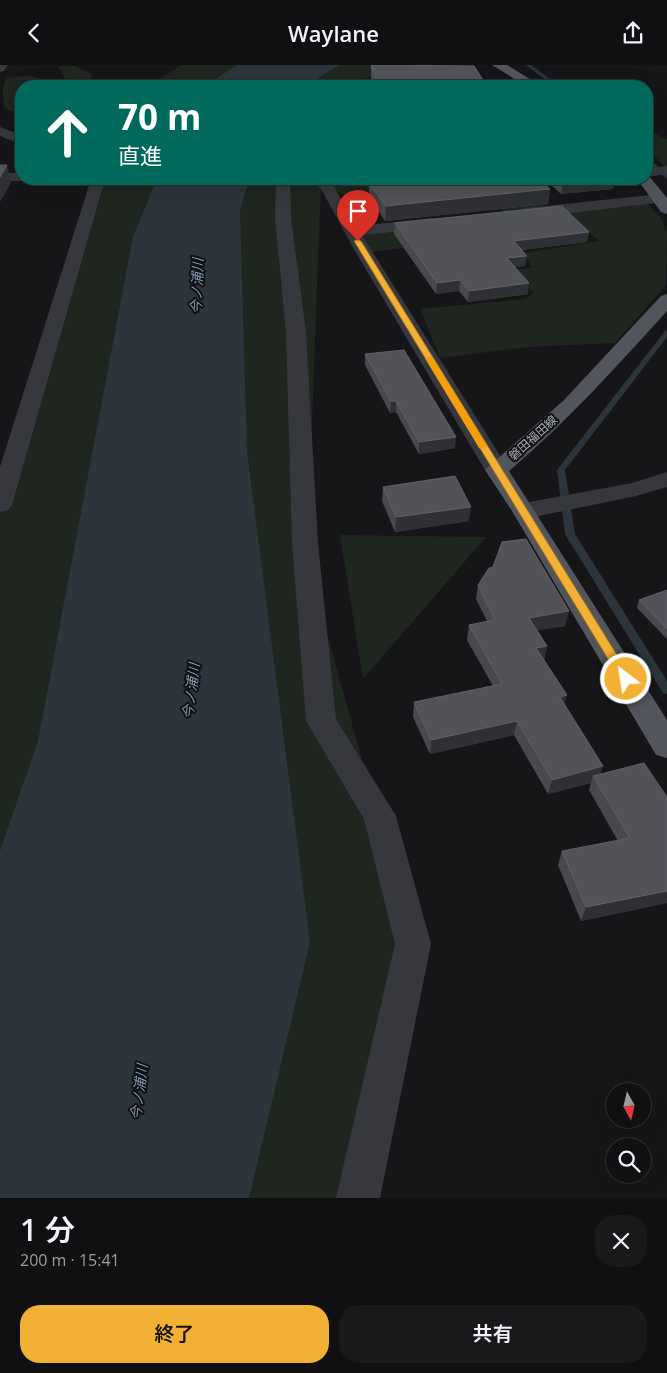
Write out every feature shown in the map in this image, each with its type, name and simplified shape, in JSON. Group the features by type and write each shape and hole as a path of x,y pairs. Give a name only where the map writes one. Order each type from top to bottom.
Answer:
{"main road":[{"path":"498,65 525,80"},
{"path":"649,185 664,204"},
{"name":"磐田福田線","path":"667,300 565,410 497,470 667,746"}],"street":[{"path":"0,131 15,137"},
{"path":"653,172 667,170"},
{"path":"0,177 15,177"},
{"path":"0,505 96,185"},
{"path":"283,185 283,218 296,332 305,543 321,721 380,816 413,944 358,1198"},
{"path":"326,185 497,470"},
{"path":"516,214 664,204"},
{"path":"352,231 450,221"},
{"path":"524,511 636,489 667,479"}],"shaded area":[{"path":"181,65 389,65 364,80 158,80"},
{"path":"58,66 76,66 91,74 90,80 65,80"},
{"path":"30,76 42,80 15,80 15,113 4,108 3,89 7,78"},
{"path":"653,133 667,139 667,169 653,154"},
{"path":"100,185 321,185 307,561 413,944 358,1198 0,1198 0,494 88,211"},
{"path":"326,185 441,185 343,195"},
{"path":"474,185 520,185 545,208 507,215"},
{"path":"647,203 661,218 667,232 666,285 615,343 528,347 440,358 420,309 525,299 534,293 515,275 449,276 532,268 524,253 600,241 580,226 543,211"},
{"path":"450,221 466,240 365,253 357,231"},
{"path":"340,535 486,537 363,679"}],"water":[{"path":"237,65 340,65 314,80 214,80"},
{"name":"今ノ浦川","path":"155,185 247,185 240,211 247,452 310,942 249,1198 0,1198 0,851 38,741 133,237"}],"building":[{"path":"371,65 474,66 483,80 377,80"},
{"path":"0,165 7,165 0,177"},
{"path":"370,185 546,185 550,189 386,206"},
{"path":"562,206 589,232 514,241 527,256 507,258 529,283 469,291 460,280 437,283 395,223"},
{"path":"404,350 456,437 419,442 396,401 391,401 365,354"},
{"path":"455,476 471,507 396,517 383,487"},
{"path":"526,539 569,611 529,618 547,646 536,648 567,695 560,697 603,766 552,780 517,721 431,740 414,702 502,684 469,625 495,620 478,585 489,568 493,567 502,542"},
{"path":"667,590 667,629 639,600"},
{"path":"644,763 667,797 667,891 586,907 562,851 630,838 593,776"}],"waterway":[{"path":"528,65 549,80"},
{"path":"653,164 667,177"},
{"path":"667,332 561,470 570,534 667,690"}],"slow traffic":[{"path":"429,358 482,446"}],"route":[{"path":"358,241 626,679"}]}
